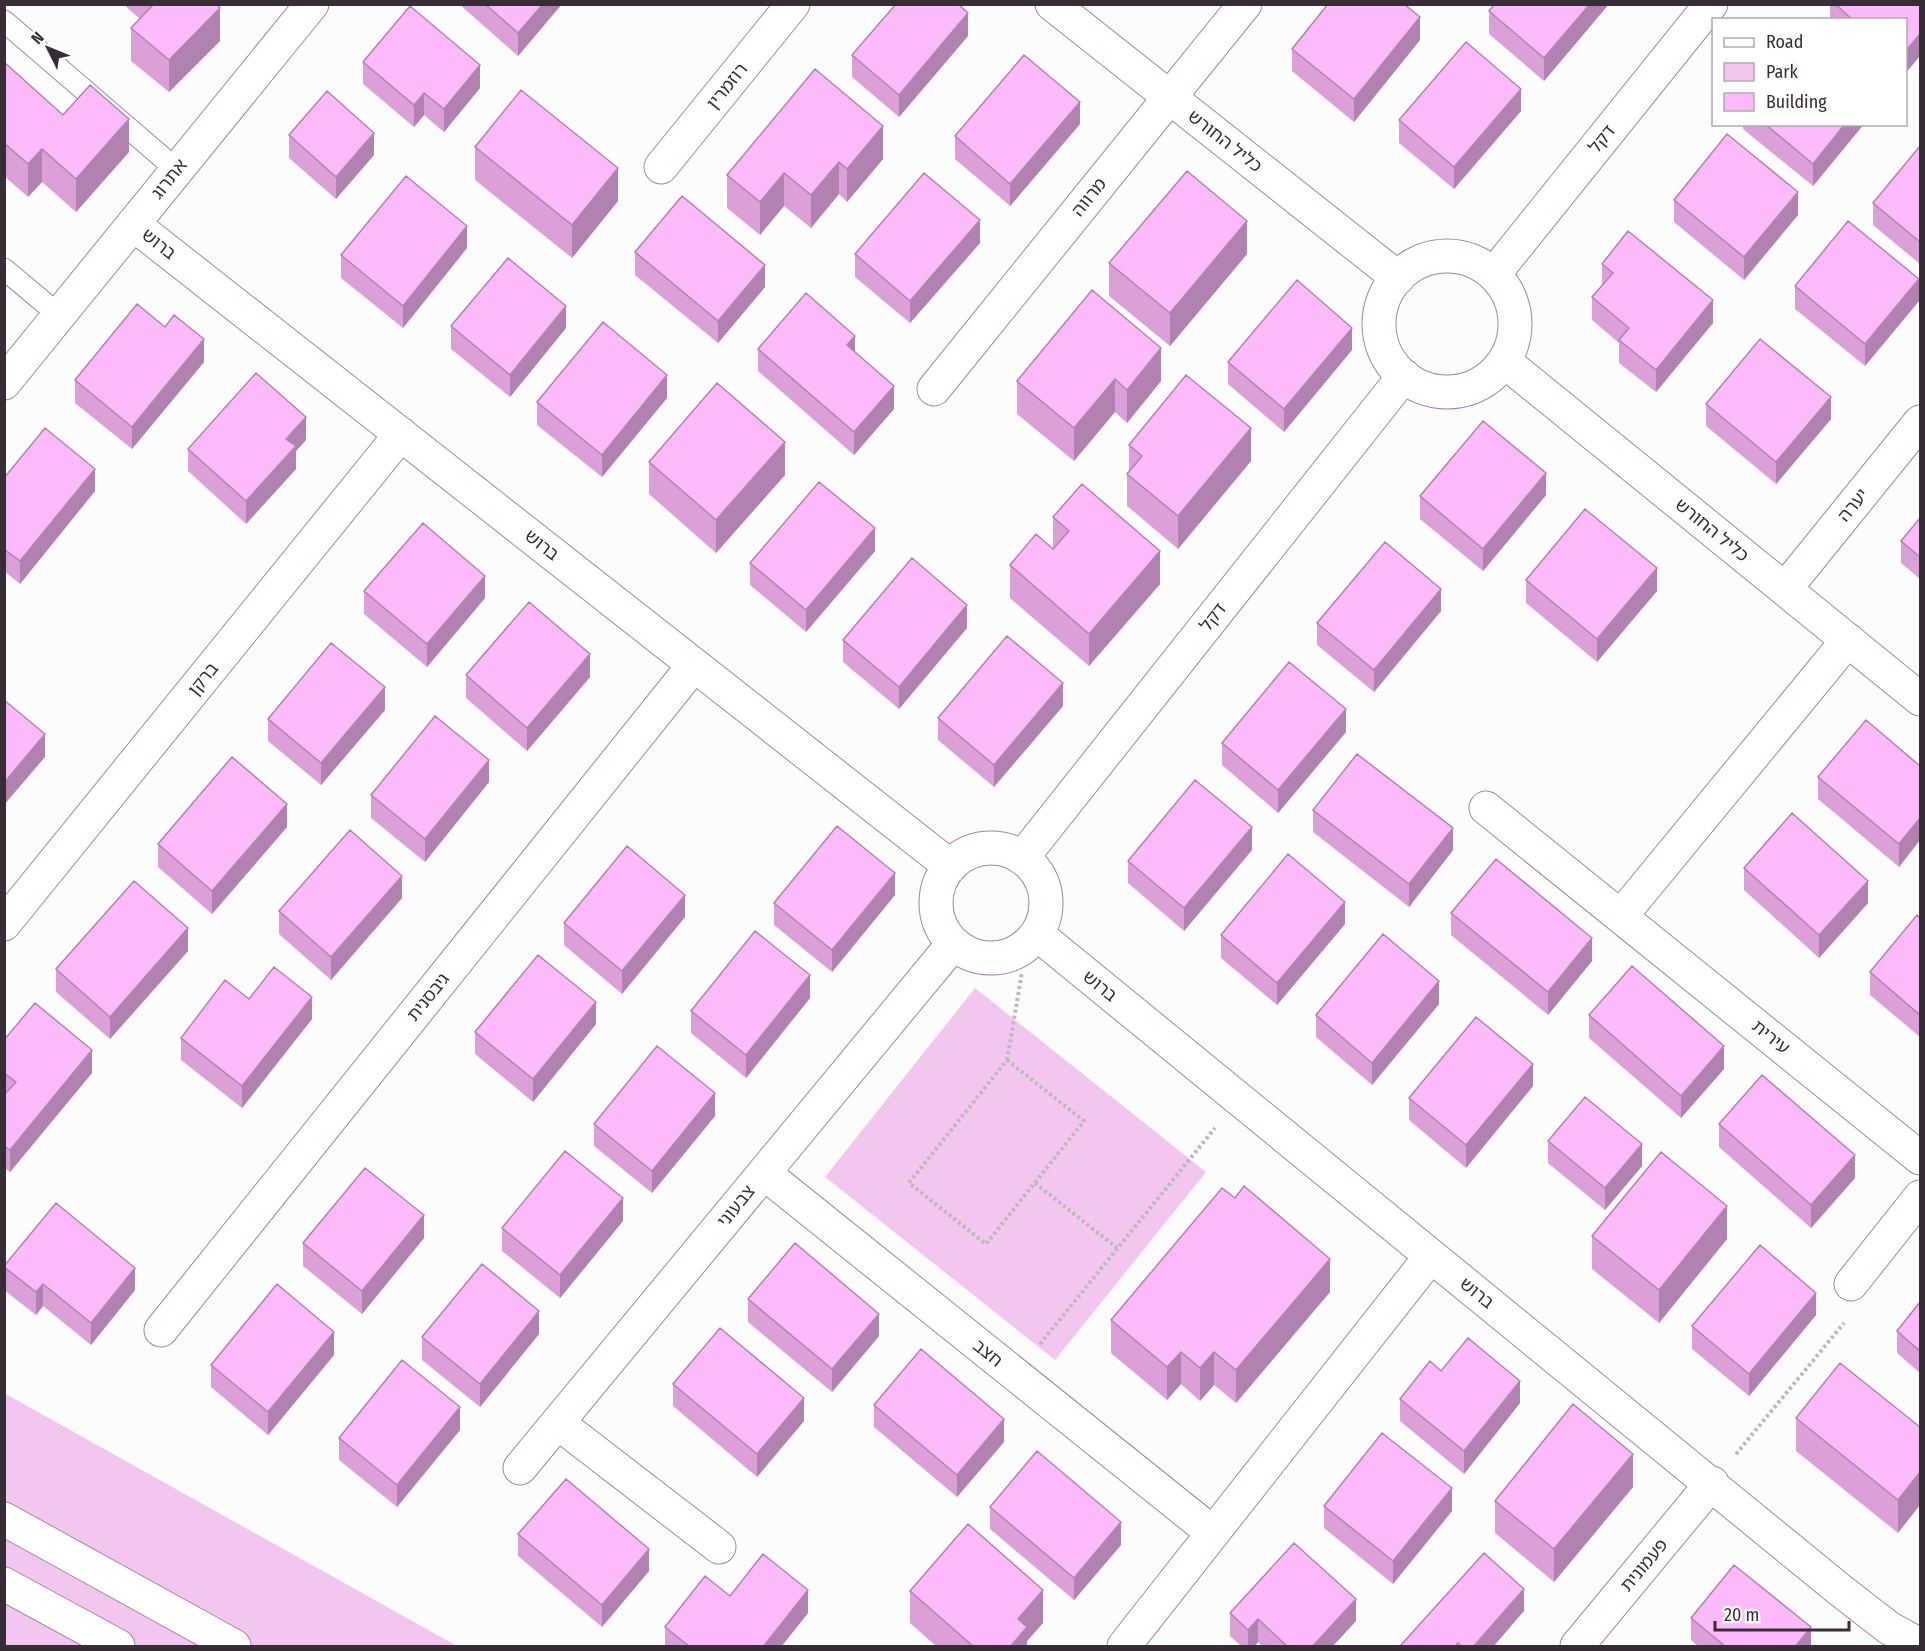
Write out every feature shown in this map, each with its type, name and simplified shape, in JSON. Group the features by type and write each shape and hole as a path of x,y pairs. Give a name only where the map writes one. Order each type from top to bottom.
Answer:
{"street":[{"name":"אתרוג","path":"4,382 312,4"},
{"name":"רוזמרין","path":"661,167 793,4"},
{"name":"כליל החורש","path":"1053,4 1398,278"},
{"name":"מרווה","path":"934,389 1245,4"},
{"name":"דקל","path":"1494,274 1711,4"},
{"name":"ברוש","path":"133,224 950,866"},
{"path":"1444,256 1466,258 1494,274 1506,291 1514,311 1515,332 1504,361 1479,384 1460,391 1429,389 1404,376 1387,356 1379,326 1385,296 1398,278 1414,264 1444,256"},
{"name":"כליל החורש","path":"1504,361 1920,699"},
{"name":"דקל","path":"1022,858 1404,376"},
{"name":"יערה","path":"1785,589 1919,428"},
{"name":"ברקן","path":"4,924 401,434"},
{"path":"1621,916 1848,640"},
{"name":"גיבסנית","path":"161,1330 694,665"},
{"name":"עירית","path":"1486,808 1920,1158"},
{"path":"989,848 1006,850 1022,858 1040,877 1045,893 1046,910 1031,940 1010,956 993,959 976,957 953,944 942,930 936,905 938,888 950,866 972,851 989,848"},
{"name":"ברוש","path":"1031,940 1238,1099 1889,1628 1920,1645"},
{"name":"צבעוני","path":"520,1468 953,944"},
{"name":"חצב","path":"764,1173 1213,1533"},
{"path":"1851,1284 1920,1197"},
{"path":"1124,1647 1431,1256"},
{"path":"558,1423 719,1547"},
{"name":"פעמונית","path":"1577,1647 1712,1483"},
{"path":"4,1519 234,1647"},
{"path":"4,1584 118,1647"}],"lane":[{"path":"4,21 177,170"},
{"path":"4,269 59,315"}],"path":[{"path":"1007,1060 1084,1121 986,1244 909,1183 1007,1060 1031,940"},
{"path":"1015,1375 1238,1099"},
{"path":"1035,1183 1117,1248"},
{"path":"1712,1483 1858,1306 1851,1284"}],"green space":[{"path":"975,988 1206,1172 1055,1360 825,1177"},
{"path":"4,1393 457,1646 5,1646"}],"building":[{"path":"154,4 216,4 220,8 169,60 131,28"},
{"path":"485,4 543,4 518,33"},
{"path":"896,4 958,4 968,13 899,95 852,55"},
{"path":"1328,4 1404,4 1420,17 1354,99 1292,49"},
{"path":"1495,4 1590,4 1544,58 1489,11"},
{"path":"1835,4 1920,4 1920,34 1907,50 1907,18 1851,18"},
{"path":"410,6 480,65 444,109 424,93 414,105 363,62"},
{"path":"1466,42 1521,89 1454,167 1399,120"},
{"path":"1024,55 1080,102 1010,184 955,136"},
{"path":"4,62 63,115 90,85 129,119 76,179 42,149 28,164 4,143"},
{"path":"815,69 883,126 847,169 839,162 811,195 784,173 760,202 727,175"},
{"path":"521,90 618,168 572,225 475,147"},
{"path":"327,91 374,133 336,177 289,135"},
{"path":"1767,126 1843,126 1813,164"},
{"path":"1727,134 1798,192 1744,257 1674,200"},
{"path":"1920,146 1920,242 1873,203"},
{"path":"1187,171 1247,221 1170,313 1109,263"},
{"path":"924,173 980,220 910,301 855,254"},
{"path":"406,176 467,226 403,306 341,255"},
{"path":"682,196 765,265 718,321 635,252"},
{"path":"1848,221 1919,279 1865,344 1795,286"},
{"path":"1628,231 1713,300 1656,370 1619,340 1629,328 1592,297 1613,273 1602,264"},
{"path":"508,258 566,306 510,375 451,326"},
{"path":"1297,280 1352,328 1284,409 1228,362"},
{"path":"1092,290 1161,348 1127,390 1115,379 1074,428 1017,381"},
{"path":"806,293 855,336 847,345 894,386 854,432 758,349"},
{"path":"137,304 165,327 174,315 204,339 132,427 75,380"},
{"path":"603,322 667,375 602,455 537,402"},
{"path":"1760,339 1831,397 1776,462 1706,404"},
{"path":"256,373 306,417 286,439 296,446 246,501 188,449"},
{"path":"1186,375 1251,428 1178,516 1127,474 1142,456 1129,445"},
{"path":"717,383 785,442 716,520 649,462"},
{"path":"1483,421 1546,473 1483,549 1420,496"},
{"path":"45,428 95,469 20,561 4,549 4,478"},
{"path":"819,482 875,528 806,610 750,563"},
{"path":"1082,484 1160,551 1089,634 1010,565 1036,534 1053,549 1069,531 1053,517"},
{"path":"1585,509 1657,568 1597,639 1526,580"},
{"path":"1920,518 1920,557 1901,541"},
{"path":"423,523 485,576 427,644 364,591"},
{"path":"1385,542 1441,589 1374,670 1317,623"},
{"path":"912,558 967,605 899,687 843,640"},
{"path":"529,602 590,654 527,728 466,675"},
{"path":"1007,636 1063,683 994,765 938,718"},
{"path":"331,643 385,687 321,763 268,719"},
{"path":"1289,662 1346,709 1278,790 1222,743"},
{"path":"4,700 45,734 4,783"},
{"path":"435,716 489,760 425,839 371,795"},
{"path":"1866,720 1920,766 1920,818 1899,844 1818,777"},
{"path":"1357,754 1453,828 1409,884 1313,810"},
{"path":"232,757 287,804 212,891 158,844"},
{"path":"1195,780 1252,827 1184,908 1128,861"},
{"path":"1792,813 1868,881 1819,935 1744,868"},
{"path":"837,826 895,873 832,950 774,903"},
{"path":"350,830 402,876 331,957 279,911"},
{"path":"627,846 685,895 622,971 564,923"},
{"path":"1288,854 1345,902 1277,983 1221,935"},
{"path":"1496,859 1592,938 1548,992 1451,913"},
{"path":"134,881 188,928 110,1017 56,969"},
{"path":"1917,915 1920,918 1920,1015 1870,972"},
{"path":"755,931 810,975 746,1055 691,1011"},
{"path":"1383,934 1439,981 1372,1063 1316,1015"},
{"path":"538,955 596,1002 533,1079 475,1032"},
{"path":"1632,966 1724,1046 1681,1096 1589,1015"},
{"path":"274,967 312,997 242,1086 181,1038 225,980 249,999"},
{"path":"35,1003 92,1050 10,1150 4,1146 4,1095 16,1082 4,1073 4,1040"},
{"path":"1476,1017 1533,1064 1466,1145 1409,1098"},
{"path":"657,1046 715,1093 652,1171 594,1124"},
{"path":"1762,1075 1855,1155 1811,1205 1719,1124"},
{"path":"1585,1097 1642,1144 1605,1188 1548,1141"},
{"path":"565,1151 623,1198 560,1275 502,1228"},
{"path":"1661,1152 1727,1206 1659,1290 1592,1236"},
{"path":"365,1168 424,1215 362,1291 303,1243"},
{"path":"1244,1186 1330,1259 1236,1370 1214,1352 1200,1368 1181,1352 1167,1367 1111,1320 1222,1188 1235,1198"},
{"path":"56,1203 135,1268 91,1323 43,1284 36,1292 4,1267"},
{"path":"795,1243 879,1314 832,1369 748,1299"},
{"path":"1760,1245 1816,1293 1749,1374 1692,1326"},
{"path":"482,1264 539,1311 480,1384 422,1337"},
{"path":"277,1284 334,1332 268,1412 211,1365"},
{"path":"1920,1302 1920,1351 1897,1331"},
{"path":"720,1328 804,1398 757,1454 673,1384"},
{"path":"1468,1338 1520,1381 1464,1451 1400,1399 1430,1361 1441,1371"},
{"path":"921,1349 1004,1419 957,1475 874,1405"},
{"path":"402,1360 460,1407 397,1485 339,1438"},
{"path":"1840,1363 1920,1427 1920,1472 1898,1500 1796,1418"},
{"path":"1573,1404 1633,1454 1554,1549 1495,1501"},
{"path":"1382,1433 1452,1488 1393,1561 1324,1506"},
{"path":"1037,1451 1121,1522 1074,1578 990,1507"},
{"path":"566,1479 649,1549 602,1605 518,1534"},
{"path":"968,1524 1043,1590 1018,1619 1027,1627 1010,1647 974,1647 910,1591"},
{"path":"1294,1543 1356,1599 1312,1647 1288,1647 1258,1619 1248,1630 1230,1613"},
{"path":"1484,1553 1524,1589 1473,1647 1462,1647 1458,1643 1455,1647 1403,1647 1401,1645"},
{"path":"763,1554 808,1590 763,1647 690,1647 665,1627 705,1576 730,1596"},
{"path":"1734,1565 1811,1627 1795,1647 1726,1647 1691,1618"}]}
